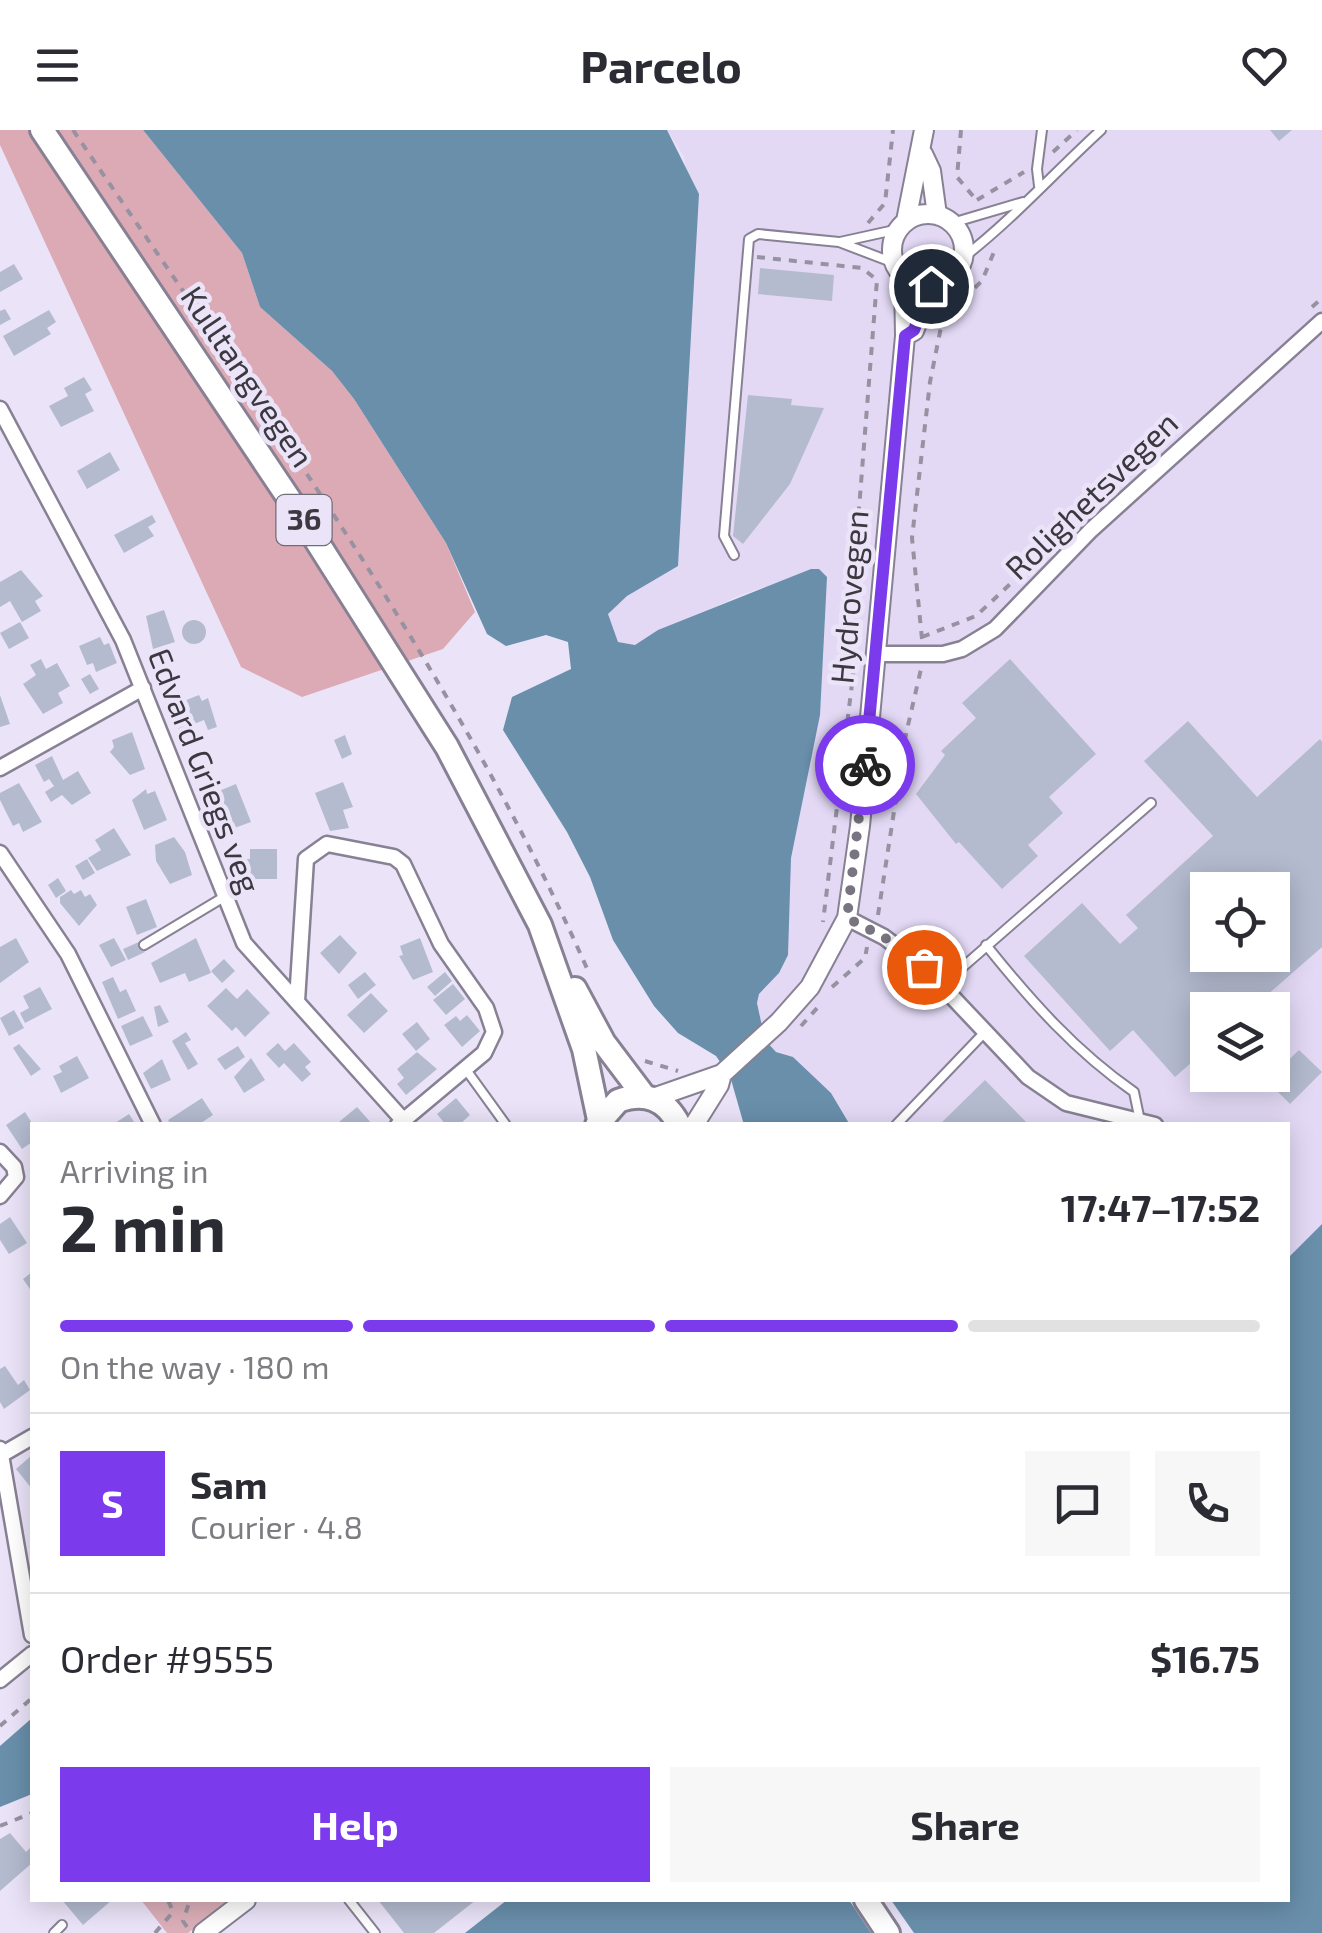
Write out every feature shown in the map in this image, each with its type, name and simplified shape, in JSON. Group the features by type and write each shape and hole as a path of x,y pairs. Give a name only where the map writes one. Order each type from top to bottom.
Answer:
{"highway":[{"name":"Kulltangvegen","path":"42,130 394,658 480,806 540,926 584,1049 598,1122"},
{"name":"Kulltangvegen","path":"540,926 550,936 604,1044 648,1097"},
{"name":"36","path":"599,1122 618,1101 648,1097 672,1112 677,1122"},
{"path":"867,1902 888,1933"}],"street":[{"path":"923,154 945,219 963,238 964,257 953,277 931,286 899,270 892,245 902,225 923,154 924,130"},
{"path":"902,225 921,214 945,219"},
{"name":"Hydrovegen","path":"722,1074 786,1029 847,918 905,336 899,270"},
{"name":"Hydrovegen","path":"905,336 914,330 931,286"},
{"name":"Rolighetsvegen","path":"875,654 921,656 962,649 995,629 1091,530 1322,320"},
{"name":"Edvard Griegs veg","path":"0,410 103,596 244,943 400,1122"},
{"path":"0,768 143,688"},
{"path":"297,1001 306,859 318,846 327,844 394,857 404,864 450,959 492,1019 491,1043 466,1070 400,1122"},
{"path":"0,853 68,954 152,1122"},
{"path":"847,918 924,967 1028,1077 1066,1103 1140,1122"},
{"path":"648,1097 722,1074 720,1085 696,1122"},
{"path":"0,1152 14,1166 16,1177 0,1196"},
{"path":"30,1438 1,1452 30,1625"},
{"path":"0,1680 30,1656"},
{"path":"203,1933 243,1902"}],"lane":[{"path":"1039,186 1036,169 1042,130"},
{"path":"964,257 1012,217 1039,186 1101,130"},
{"path":"945,219 1023,202"},
{"path":"839,242 902,225"},
{"path":"734,555 724,536 746,256 753,234 839,242 899,270"},
{"path":"941,986 1151,803"},
{"path":"144,945 224,897"},
{"path":"986,945 1036,1008 1094,1064 1134,1092 1147,1122"},
{"path":"899,1122 984,1033"},
{"path":"466,1070 504,1122"},
{"path":"351,1902 375,1933"},
{"path":"54,1933 62,1925"}],"path":[{"path":"885,203 894,130"},
{"path":"956,177 961,130"},
{"path":"746,256 862,268 877,280 856,547 854,667 831,885 820,930"},
{"path":"786,1029 864,958 872,931 921,656 912,538 928,394 943,317"},
{"path":"0,1726 30,1700"},
{"path":"0,1826 30,1814"},
{"path":"169,1902 192,1933"},
{"path":"182,1921 189,1902"},
{"path":"155,1933 174,1912"}],"shaded area":[{"path":"0,130 143,130 242,253 260,307 332,371 354,399 446,543 475,612 443,649 302,697 241,667 0,145"},
{"path":"667,130 1322,130 1322,1224 1290,1256 1290,1122 848,1122 831,1093 793,1057 776,1052 765,1040 757,1003 759,994 779,973 819,569 738,596 635,645 618,642 608,614 627,596 678,565 695,239 684,157"},
{"path":"143,1902 227,1902 188,1933 167,1933"}],"water":[{"path":"143,130 667,130 699,194 678,566 627,596 608,614 618,642 635,645 658,630 811,569 819,569 827,577 820,715 791,858 788,955 779,973 759,994 757,1003 765,1040 776,1052 793,1057 831,1093 848,1122 743,1122 730,1076 716,1056 678,1033 654,1006 613,940 590,877 567,832 503,730 512,697 571,669 568,642 546,635 506,646 487,634 446,543 354,399 332,371 260,307 242,253"},
{"path":"1322,1224 1322,1933 465,1933 504,1902 1290,1902 1290,1256"},
{"path":"30,1720 30,1795 0,1807 0,1746"}],"pier":[{"path":"850,1902 892,1902 914,1933 871,1933"}],"building":[{"path":"1270,130 1292,130 1279,141"},
{"path":"14,264 23,279 0,292 0,272"},
{"path":"760,268 834,275 832,301 758,294"},
{"path":"5,309 11,319 0,325 0,311"},
{"path":"49,310 56,322 47,328 51,334 14,356 3,336"},
{"path":"84,377 92,390 85,394 94,411 61,427 49,406 68,396 64,388"},
{"path":"748,395 792,399 791,405 824,408 790,484 743,544 733,536"},
{"path":"110,452 120,470 87,489 77,471"},
{"path":"152,515 156,522 148,527 154,536 124,553 114,535"},
{"path":"21,570 43,596 35,601 41,611 22,622 10,601 0,607 0,582"},
{"path":"164,610 175,642 153,649 146,616"},
{"path":"194,620 203,623 203,641 194,644 185,641 182,632 185,623"},
{"path":"20,622 29,638 9,649 0,633"},
{"path":"100,637 104,645 109,643 117,663 96,672 93,663 87,665 79,646"},
{"path":"41,659 46,669 57,663 70,686 58,693 63,703 43,714 23,684 36,675 30,665"},
{"path":"1010,659 1096,754 1049,797 1063,813 1028,845 1038,856 1002,889 959,842 956,844 916,794 945,755 941,751 976,718 962,703"},
{"path":"90,674 99,689 90,694 81,679"},
{"path":"0,695 10,724 0,727"},
{"path":"199,695 202,701 208,698 217,727 208,730 204,720 179,730 171,706"},
{"path":"1188,721 1257,797 1320,739 1322,947 1271,992 1190,992 1190,1064 1175,1077 1133,1030 1110,1051 1024,956 1082,903 1120,944 1138,928 1126,915 1213,836 1144,761"},
{"path":"132,732 145,769 130,775 110,752 114,747 112,740"},
{"path":"345,735 352,754 342,759 334,740"},
{"path":"52,756 63,780 78,771 91,793 72,805 62,795 51,802 45,792 54,786 49,779 44,782 35,765"},
{"path":"343,782 353,807 343,810 349,828 330,831 315,793"},
{"path":"19,783 42,822 23,832 19,823 13,826 0,800 0,793"},
{"path":"236,784 251,822 229,830 214,793"},
{"path":"146,789 147,794 155,791 167,820 144,830 132,800"},
{"path":"114,828 131,855 97,871 88,858 101,850 95,840"},
{"path":"174,837 185,852 192,875 170,884 156,861 155,845"},
{"path":"250,849 277,849 277,879 244,879 244,859 250,859"},
{"path":"87,859 95,873 83,880 75,866"},
{"path":"58,878 66,891 56,898 48,885"},
{"path":"71,890 74,894 81,890 85,897 90,894 97,905 79,926 60,903 60,897"},
{"path":"146,899 157,927 137,935 126,907"},
{"path":"340,935 357,953 339,974 320,953"},
{"path":"16,938 29,962 0,983 0,947"},
{"path":"114,938 126,960 111,967 99,945"},
{"path":"196,938 211,973 189,982 185,973 160,983 151,963"},
{"path":"420,938 433,972 413,980 399,956 403,955 400,946"},
{"path":"141,941 145,952 128,960 123,949"},
{"path":"224,959 235,971 222,983 211,971"},
{"path":"365,972 376,985 358,999 348,985"},
{"path":"445,972 452,981 435,996 427,987"},
{"path":"113,977 120,992 126,989 136,1011 118,1019 102,982"},
{"path":"453,984 465,999 446,1015 433,1000"},
{"path":"40,987 52,1009 25,1023 20,1013 29,1008 23,996"},
{"path":"226,988 237,999 247,989 270,1013 245,1037 236,1027 232,1031 207,1006"},
{"path":"371,993 388,1011 364,1033 347,1015"},
{"path":"160,1005 169,1022 158,1027 154,1007"},
{"path":"14,1010 24,1028 9,1036 0,1018"},
{"path":"467,1015 480,1031 462,1047 444,1025 456,1016 460,1021"},
{"path":"143,1016 153,1036 130,1046 121,1026"},
{"path":"417,1022 430,1039 416,1051 402,1034"},
{"path":"186,1032 191,1040 185,1043 198,1064 188,1070 172,1041"},
{"path":"278,1043 285,1051 294,1043 311,1062 305,1067 311,1074 302,1082 284,1063 279,1068 266,1054"},
{"path":"19,1044 41,1069 31,1076 13,1048"},
{"path":"238,1046 245,1057 225,1070 217,1059"},
{"path":"1299,1050 1322,1072 1290,1104 1278,1092 1290,1092 1290,1059"},
{"path":"417,1052 437,1069 406,1095 397,1084 404,1078 397,1069"},
{"path":"77,1056 89,1078 61,1093 53,1076 62,1072 59,1066"},
{"path":"251,1058 265,1080 244,1093 234,1077"},
{"path":"162,1059 171,1080 151,1089 143,1073"},
{"path":"985,1080 1026,1122 942,1122"},
{"path":"202,1098 213,1115 202,1122 168,1120"},
{"path":"456,1098 470,1115 462,1122 444,1122 437,1114"},
{"path":"357,1107 370,1122 339,1122"},
{"path":"25,1112 31,1122 30,1143 22,1149 6,1125"},
{"path":"129,1114 134,1122 117,1122"},
{"path":"10,1217 27,1243 9,1254 0,1240 0,1224"},
{"path":"5,1366 18,1385 24,1380 30,1390 4,1409 0,1402 0,1369"},
{"path":"30,1457 30,1486 16,1469"},
{"path":"10,1833 26,1852 30,1848 30,1865 0,1891 0,1839"},
{"path":"64,1902 110,1902 83,1925"},
{"path":"380,1902 473,1902 434,1933 404,1933"}],"way so far":[{"path":"865,765 847,918 884,937 924,967"}],"route":[{"path":"865,765 905,336 914,330 931,286"}]}
